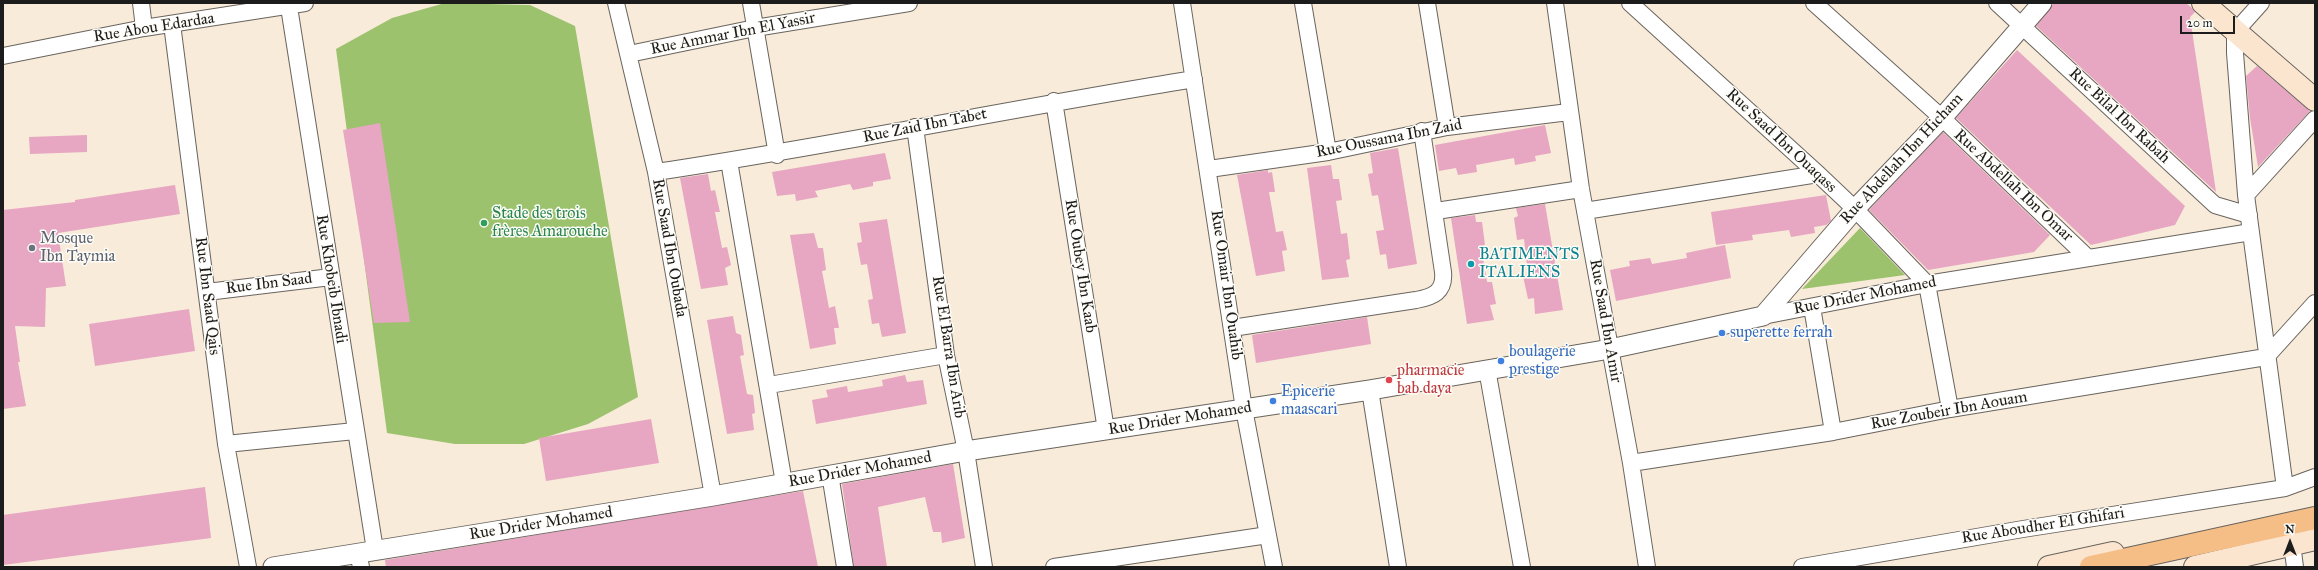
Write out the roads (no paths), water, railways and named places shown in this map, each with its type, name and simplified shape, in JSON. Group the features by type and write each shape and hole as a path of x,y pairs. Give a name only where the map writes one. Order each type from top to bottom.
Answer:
{"highway":[{"path":"2091,567 2315,518"},
{"path":"2158,567 2315,532"}],"main road":[{"path":"2203,3 2315,100"},
{"path":"2048,567 2315,508"},
{"path":"2195,567 2315,539"}],"street":[{"path":"141,3 144,28"},
{"name":"Rue Abou Edardaa","path":"3,56 144,28 305,3"},
{"name":"Rue Saad Ibn Oubada","path":"616,3 656,172 713,496"},
{"path":"751,3 777,154"},
{"name":"Rue Ammar Ibn El Yassir","path":"629,54 755,28 910,3"},
{"name":"Rue Omair Ibn Ouahib","path":"1182,3 1209,169 1244,409 1274,567"},
{"path":"1303,3 1328,152"},
{"path":"1427,3 1447,127"},
{"name":"Rue Saad Ibn Amir","path":"1555,3 1569,112 1581,188 1631,463 1647,567"},
{"name":"Rue Abdellah Ibn Omar","path":"1814,3 1942,118 2088,258"},
{"name":"Rue Bilal Ibn Rabah","path":"1997,3 2215,205 2249,215"},
{"name":"Rue Abdellah Ibn Hicham","path":"1763,316 1855,209 1942,118 2042,3"},
{"path":"2261,3 2235,32 2236,76 2246,195 2266,357 2285,488"},
{"name":"Rue Saad Ibn Ouaqass","path":"1637,5 1855,209 1927,284"},
{"name":"Rue Khobeib Ibnadi","path":"289,6 355,431 364,557"},
{"name":"Rue Ibn Saad Qais","path":"172,24 226,444 248,567"},
{"name":"Rue Zaid Ibn Tabet","path":"656,172 777,154 1054,101 1194,79"},
{"name":"Rue Oubey Ibn Kaab","path":"1054,101 1106,430"},
{"name":"Rue Oussama Ibn Zaid","path":"1209,169 1328,152 1422,131 1447,127 1569,112"},
{"path":"2246,195 2315,119"},
{"name":"Rue El Barra Ibn Arib","path":"915,128 946,355 966,451 984,567"},
{"path":"1232,328 1416,300 1436,295 1444,279 1436,211 1422,131"},
{"path":"729,162 784,483"},
{"path":"1585,211 1818,174"},
{"path":"1436,211 1581,188"},
{"name":"Rue Drider Mohamed","path":"273,567 364,557 966,451 1370,390 1610,349 1763,316 1927,284 2251,232"},
{"name":"Rue Ibn Saad","path":"207,292 331,277"},
{"path":"1927,284 1950,409"},
{"path":"2266,357 2315,303"},
{"path":"1812,307 1833,432"},
{"path":"768,385 946,355"},
{"name":"Rue Zoubeir Ibn Aouam","path":"1631,463 1833,432 1950,409 2266,357"},
{"path":"1487,369 1522,567"},
{"path":"1370,390 1398,567"},
{"path":"226,444 355,431"},
{"path":"830,474 845,567"},
{"name":"Rue Aboudher El Ghifari","path":"1802,567 2023,529 2285,488 2315,477"},
{"path":"1054,567 1268,535"},
{"path":"2292,544 2295,567"}],"place":[{"name":"Stade des trois frères Amarouche","path":"484,223"},
{"name":"Mosque Ibn Taymia","path":"32,248"},
{"name":"BATIMENTS ITALIENS","path":"1471,264"},
{"name":"superette ferrah","path":"1722,333"},
{"name":"boulagerie prestige","path":"1501,361"},
{"name":"pharmacie bab daya","path":"1389,380"},
{"name":"Epicerie maascari","path":"1273,401"}]}
